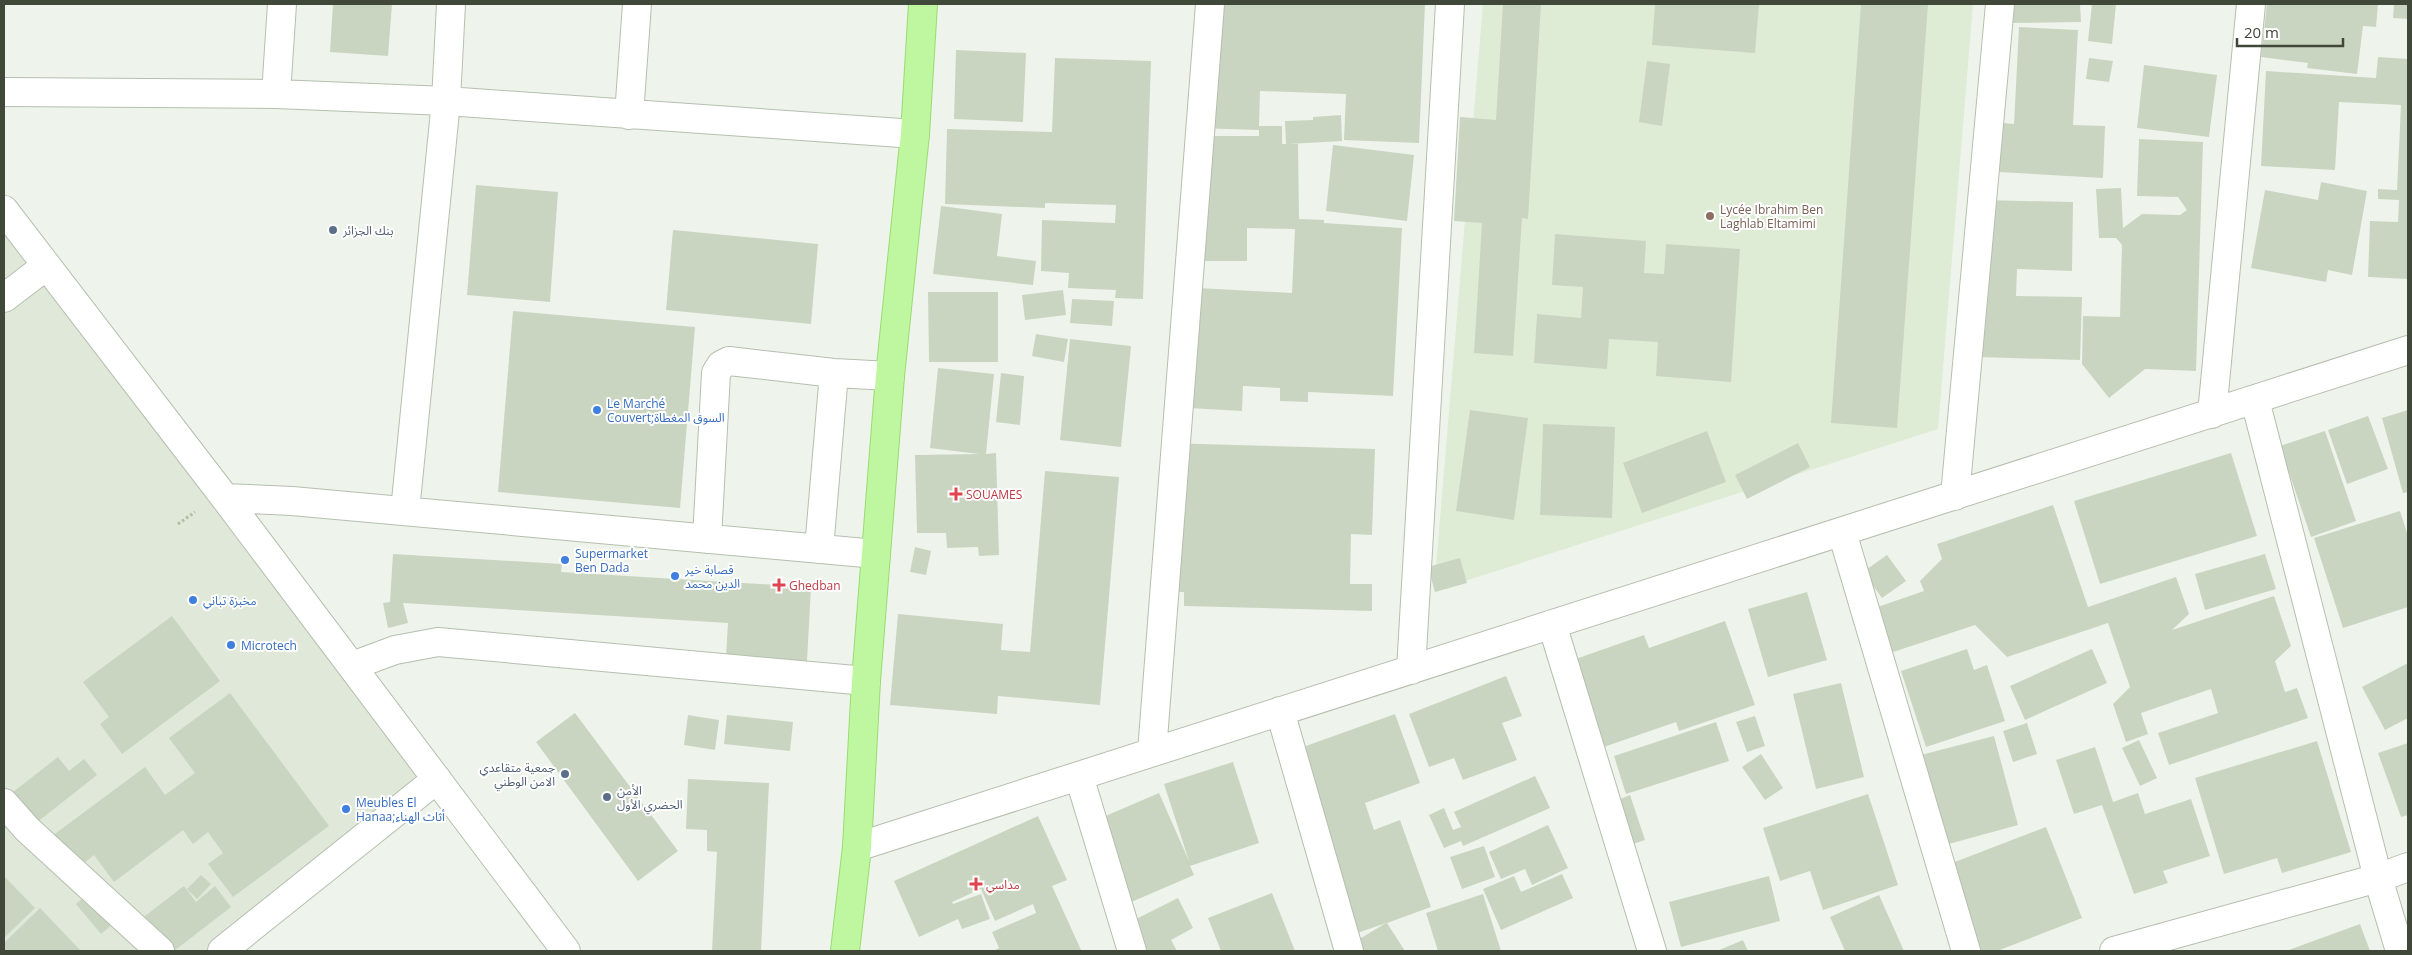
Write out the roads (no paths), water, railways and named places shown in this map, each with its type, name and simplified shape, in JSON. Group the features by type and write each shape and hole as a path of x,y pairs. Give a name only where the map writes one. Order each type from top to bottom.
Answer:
{"main road":[{"path":"845,951 857,847 866,681 890,376 915,134 923,4"}],"street":[{"path":"276,94 282,4"},
{"path":"405,511 446,101 451,4"},
{"path":"629,114 637,4"},
{"path":"1152,752 1210,4"},
{"path":"1411,670 1450,4"},
{"path":"1954,496 2000,4"},
{"path":"2212,414 2251,4"},
{"path":"4,92 276,94 446,101 915,134"},
{"path":"4,210 225,498 566,951"},
{"path":"4,298 46,266"},
{"path":"857,847 2408,350"},
{"path":"707,539 716,373 721,365 729,361 834,373 890,376"},
{"path":"819,549 834,373"},
{"path":"2256,400 2378,878 2400,951"},
{"path":"225,498 292,501 876,554"},
{"path":"1842,532 1966,951"},
{"path":"1552,624 1652,951"},
{"path":"352,666 395,650 438,642 866,681"},
{"path":"1280,711 1349,951"},
{"path":"1079,776 1132,951"},
{"path":"222,951 437,779"},
{"path":"4,803 27,829 160,951"},
{"path":"2114,951 2378,878 2408,867"}],"place":[{"name":"Lycée Ibrahim Ben Laghlab Eltamimi","path":"1710,216"},
{"name":"بنك الجزائر","path":"333,230"},
{"name":"Le Marché Couvert;السوق المغطاة","path":"597,410"},
{"name":"SOUAMES","path":"956,494"},
{"name":"Supermarket Ben Dada","path":"565,560"},
{"name":"قصابة خير الدين محمد","path":"675,576"},
{"name":"Ghedban","path":"779,585"},
{"name":"مخبزة تباني","path":"193,600"},
{"name":"Microtech","path":"231,645"},
{"name":"جمعية متقاعدي الامن الوطني","path":"565,774"},
{"name":"الأمن الحضري الأول","path":"607,797"},
{"name":"Meubles El Hanaa;أثاث الهناء","path":"346,809"},
{"name":"مداسي","path":"976,884"}]}
